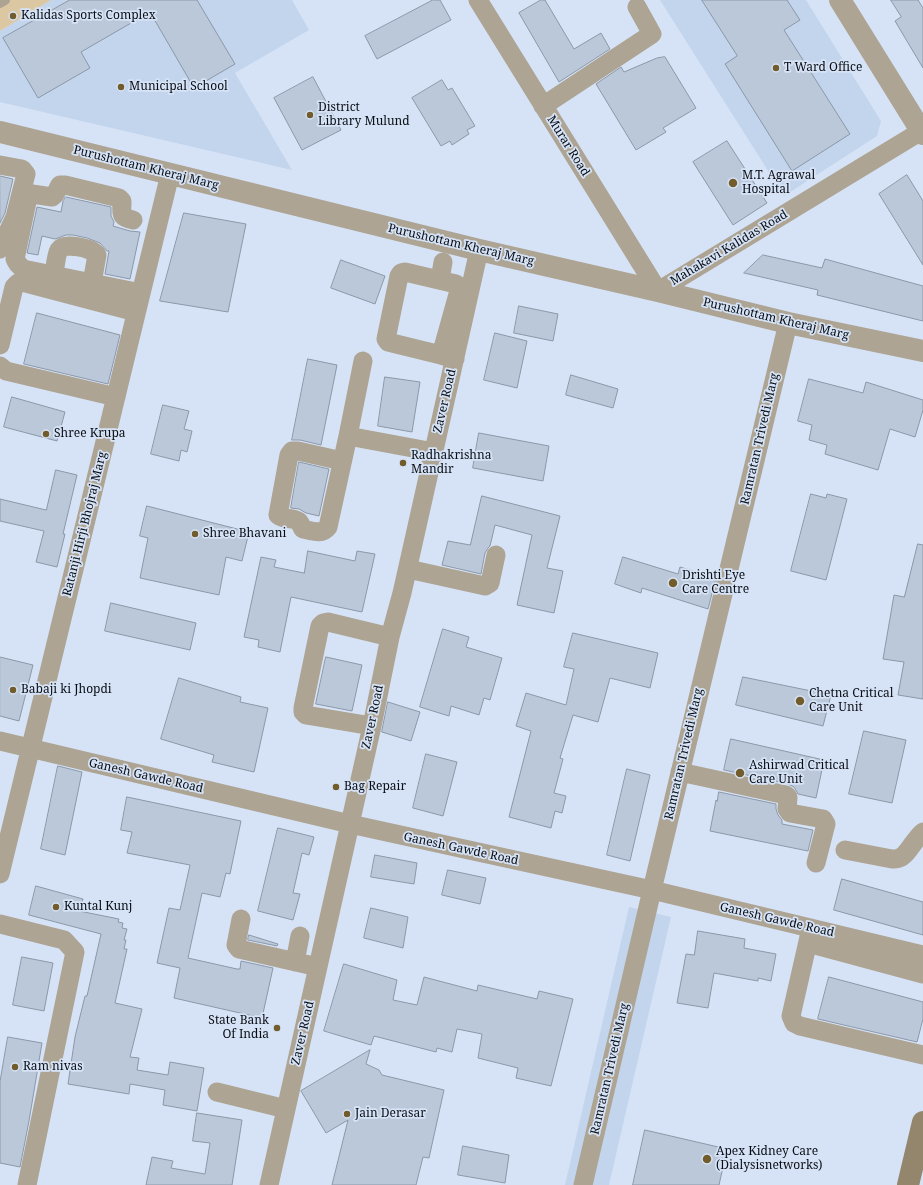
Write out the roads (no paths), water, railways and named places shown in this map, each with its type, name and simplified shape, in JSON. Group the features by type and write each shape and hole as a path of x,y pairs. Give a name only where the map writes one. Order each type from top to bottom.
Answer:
{"main road":[{"path":"908,1185 923,1122"}],"street":[{"name":"Murar Road","path":"478,0 658,291"},
{"path":"840,0 922,132"},
{"path":"543,106 652,34 637,7"},
{"name":"Purushottam Kheraj Marg","path":"0,132 480,250 788,323 923,352"},
{"name":"Mahakavi Kalidas Road","path":"658,291 922,132"},
{"path":"0,165 22,169 26,174 15,217 0,249"},
{"name":"Ratanji Hirji Bhojraj Marg","path":"0,874 170,174"},
{"path":"133,220 122,216 122,201 119,198 65,185 60,185 55,195 52,197 32,194 28,197 15,259 23,269 141,293"},
{"path":"54,275 58,250 62,246 68,245 91,250 97,255 92,283"},
{"name":"Zaver Road","path":"269,1185 372,726 390,637 408,569 434,452 448,357 458,317 480,250"},
{"path":"448,357 388,342 386,339 401,272 442,271 460,287 458,317"},
{"path":"0,345 14,287 18,283 22,282 136,312"},
{"path":"0,284 3,292 0,304"},
{"name":"Ramratan Trivedi Marg","path":"583,1185 788,323"},
{"path":"342,460 292,451 289,455 278,515 280,518 297,520 303,530 320,532 325,531 328,527 363,361"},
{"path":"0,366 6,371 116,398"},
{"path":"348,436 434,452"},
{"path":"408,569 485,586 490,583 496,555"},
{"path":"372,726 306,715 303,712 303,708 320,626 323,623 328,622 390,637"},
{"name":"Ganesh Gawde Road","path":"0,741 350,824 652,890 809,935 923,955"},
{"path":"680,772 786,795 788,797 787,809 790,813 823,819 826,824 816,864"},
{"path":"845,850 892,859 899,858 904,855 923,832"},
{"path":"241,919 236,945 237,947 318,967"},
{"path":"0,924 64,940 75,952 27,1185"},
{"path":"923,974 809,935 791,1016 794,1023 800,1026 923,1054"},
{"path":"295,962 300,936"},
{"path":"217,1092 286,1109"}],"lane":[{"path":"0,3 5,0"}],"place":[{"name":"Kalidas Sports Complex","path":"13,16"},
{"name":"T Ward Office","path":"776,68"},
{"name":"Municipal School","path":"121,87"},
{"name":"District Library Mulund","path":"310,115"},
{"name":"M.T. Agrawal Hospital","path":"733,183"},
{"name":"Shree Krupa","path":"46,434"},
{"name":"Radhakrishna Mandir","path":"403,463"},
{"name":"Shree Bhavani","path":"195,534"},
{"name":"Drishti Eye Care Centre","path":"673,583"},
{"name":"Babaji ki Jhopdi","path":"13,690"},
{"name":"Chetna Critical Care Unit","path":"800,701"},
{"name":"Ashirwad Critical Care Unit","path":"740,773"},
{"name":"Bag Repair","path":"336,787"},
{"name":"Kuntal Kunj","path":"56,907"},
{"name":"State Bank Of India","path":"277,1028"},
{"name":"Ram nivas","path":"15,1067"},
{"name":"Jain Derasar","path":"347,1114"},
{"name":"Apex Kidney Care (Dialysisnetworks)","path":"707,1159"}]}
